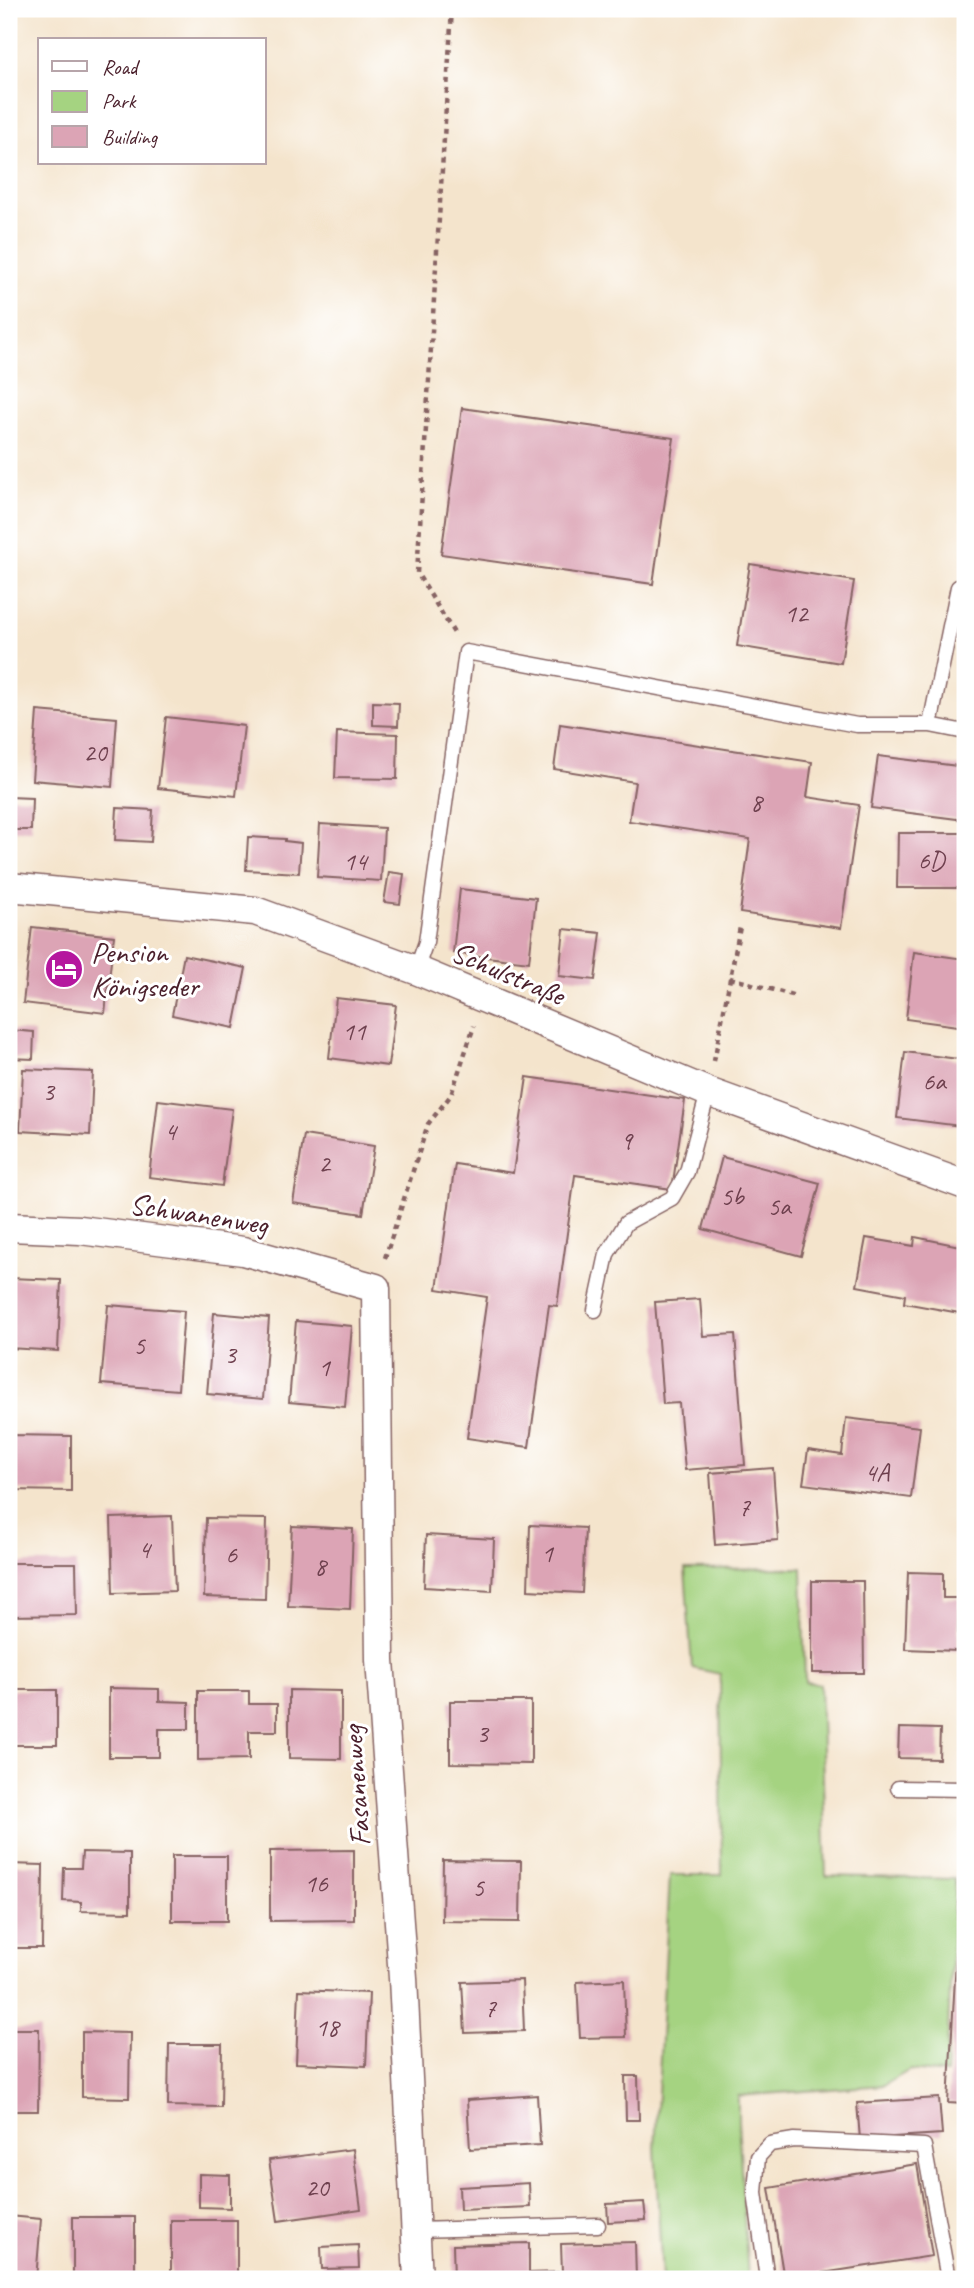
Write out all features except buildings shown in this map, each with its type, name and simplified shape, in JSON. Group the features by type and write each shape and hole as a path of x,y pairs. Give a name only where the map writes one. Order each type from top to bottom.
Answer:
{"street":[{"name":"Schulstraße","path":"9,887 255,911 416,970 708,1092 965,1185"},
{"name":"Schwanenweg","path":"9,1227 80,1230 243,1251 376,1288"},
{"name":"Fasanenweg","path":"376,1288 380,1660 403,1978 418,2279"}],"lane":[{"path":"929,725 958,587"},
{"path":"416,970 426,942 466,652 857,725 929,725 965,732"},
{"path":"595,1310 607,1254 626,1223 672,1198 687,1172 708,1092"},
{"path":"898,1788 965,1789"},
{"path":"767,2279 755,2193 758,2157 770,2144 793,2140 924,2146 935,2195 948,2279"},
{"path":"415,2230 598,2225"}],"path":[{"path":"452,9 417,573 466,652"},
{"path":"708,1092 740,927"},
{"path":"730,978 796,996"},
{"path":"376,1288 428,1124 451,1094 483,998"}],"green space":[{"path":"802,1568 805,1682 820,1684 826,1876 955,1879 946,2074 910,2070 884,2085 738,2096 748,2279 662,2279 655,2148 670,1875 722,1875 720,1674 692,1668 685,1569"}],"place":[{"name":"Pension Königseder","path":"64,969"}]}
